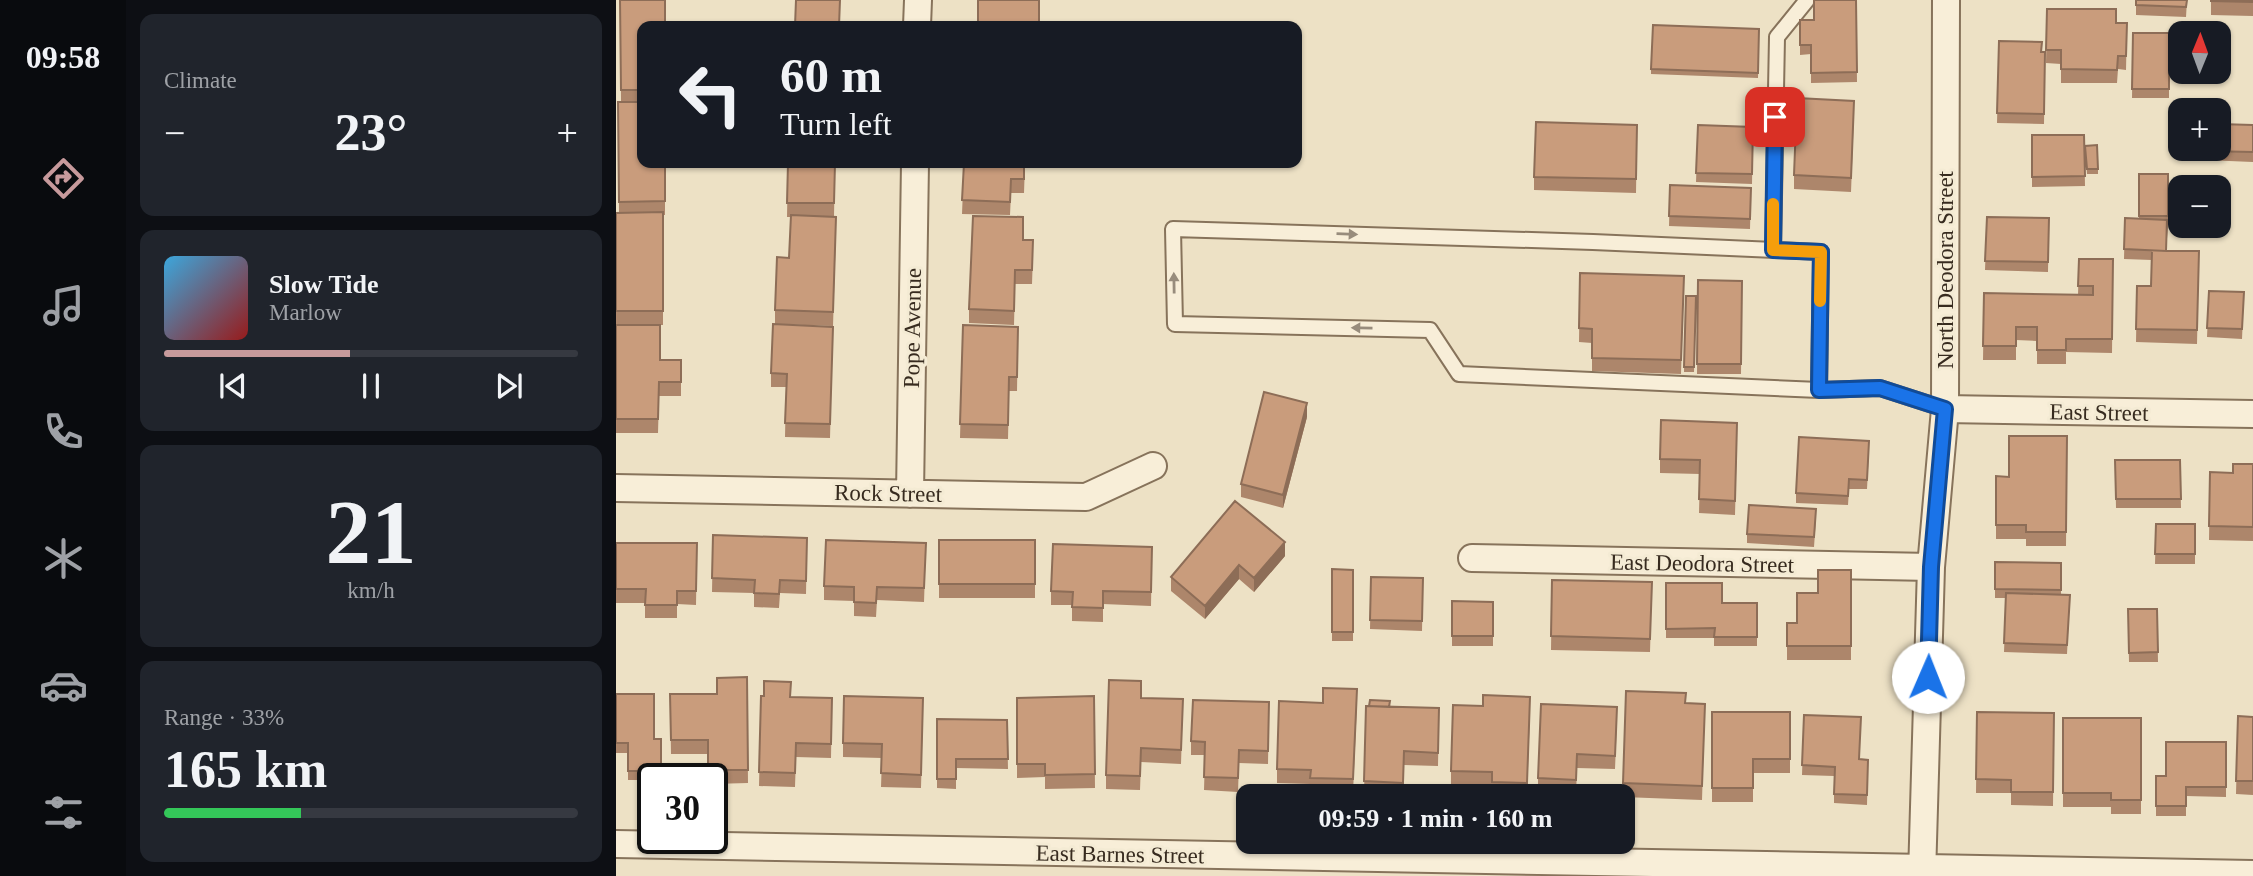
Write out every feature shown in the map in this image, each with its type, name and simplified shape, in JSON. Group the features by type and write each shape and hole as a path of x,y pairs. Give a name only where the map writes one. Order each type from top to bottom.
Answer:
{"street":[{"path":"918,0 918,21"},
{"name":"North Deodora Street","path":"1922,872 1931,567 1945,409 1946,0"},
{"name":"Pope Avenue","path":"909,494 915,168"},
{"name":"East Street","path":"1945,409 2253,414"},
{"name":"Rock Street","path":"616,488 1086,497 1153,466"},
{"name":"East Deodora Street","path":"1472,558 1931,567"},
{"name":"East Barnes Street","path":"616,845 1557,869 2253,874"}],"lane":[{"path":"1773,250 1777,37 1807,0"},
{"path":"1819,390 1821,252 1173,229 1175,324 1430,330 1459,374 1819,390 1880,388 1945,409"}],"building":[{"path":"620,0 665,0 665,21 637,21 637,90 621,90"},
{"path":"796,0 840,0 839,21 795,21"},
{"path":"978,0 1039,0 1039,21 978,21"},
{"path":"1814,0 1856,0 1857,72 1811,73 1811,45 1800,45 1800,20 1814,20"},
{"path":"2136,0 2187,0 2186,7 2136,5"},
{"path":"2253,0 2253,2 2211,1"},
{"path":"2047,9 2116,9 2116,23 2127,23 2126,56 2118,56 2117,70 2061,69 2061,50 2046,50"},
{"path":"1653,25 1759,29 1758,73 1651,69"},
{"path":"2133,33 2168,33 2169,89 2132,89"},
{"path":"1999,41 2042,42 2041,52 2045,52 2044,114 1997,113"},
{"path":"1797,98 1854,101 1851,178 1794,175"},
{"path":"618,102 637,102 637,168 665,168 665,201 619,202"},
{"path":"1536,122 1637,125 1636,179 1534,177"},
{"path":"2231,124 2253,125 2253,152 2231,152"},
{"path":"1698,125 1753,127 1752,174 1696,173"},
{"path":"2032,135 2084,135 2085,176 2032,177"},
{"path":"2097,145 2098,169 2087,169 2085,146"},
{"path":"788,168 835,168 834,203 787,203"},
{"path":"964,168 1024,168 1024,179 1011,179 1010,202 962,200"},
{"path":"2139,174 2168,174 2168,216 2139,216"},
{"path":"1670,185 1751,188 1750,219 1669,216"},
{"path":"663,212 663,311 616,311 616,213"},
{"path":"791,215 836,217 833,312 775,310 777,257 789,258"},
{"path":"973,216 1023,217 1023,240 1033,240 1032,270 1015,270 1014,311 969,309"},
{"path":"1987,217 2049,218 2048,262 1985,261"},
{"path":"2125,218 2167,220 2166,251 2124,249"},
{"path":"2152,251 2199,251 2197,330 2136,329 2137,286 2151,286"},
{"path":"2079,259 2113,259 2112,339 2066,339 2066,350 2037,350 2037,327 2016,327 2016,346 1983,346 1984,293 2093,295 2093,286 2078,286"},
{"path":"1580,273 1684,276 1681,360 1592,358 1592,329 1579,328"},
{"path":"1698,280 1742,281 1741,364 1697,364"},
{"path":"2209,291 2244,292 2242,329 2207,328"},
{"path":"1686,296 1696,296 1694,367 1684,367"},
{"path":"773,324 833,327 830,424 785,423 787,374 771,373"},
{"path":"616,325 660,325 660,360 681,360 681,382 659,382 658,419 616,419"},
{"path":"963,325 1018,327 1017,377 1009,377 1008,425 960,424"},
{"path":"1264,392 1307,403 1283,495 1241,484"},
{"path":"1661,420 1737,423 1735,501 1699,499 1700,460 1660,459"},
{"path":"2009,436 2067,436 2066,532 2026,532 2026,525 1996,525 1996,476 2009,477"},
{"path":"1799,437 1869,441 1867,480 1849,479 1848,496 1796,493"},
{"path":"2115,460 2180,460 2181,499 2116,499"},
{"path":"2233,464 2253,464 2253,527 2209,526 2210,472 2233,473"},
{"path":"1235,501 1285,542 1254,578 1239,565 1205,606 1171,577"},
{"path":"1749,505 1816,509 1814,537 1747,534"},
{"path":"2156,524 2195,524 2195,554 2155,554"},
{"path":"713,535 807,538 806,581 780,580 779,594 754,593 755,580 712,578"},
{"path":"826,540 926,543 924,588 877,587 876,603 854,602 854,587 824,586"},
{"path":"939,540 1035,540 1035,584 939,584"},
{"path":"616,543 697,543 696,591 677,591 677,605 645,605 646,589 616,589"},
{"path":"1053,544 1152,547 1151,592 1103,591 1103,608 1072,607 1073,592 1051,591"},
{"path":"1995,562 2061,563 2061,590 1995,589"},
{"path":"1332,569 1353,570 1353,632 1332,632"},
{"path":"1818,570 1851,570 1851,646 1787,646 1787,623 1797,623 1797,593 1818,593"},
{"path":"1371,577 1423,578 1422,621 1370,620"},
{"path":"1552,580 1652,582 1650,639 1551,636"},
{"path":"1666,583 1722,583 1722,603 1757,603 1757,637 1714,637 1715,628 1666,629"},
{"path":"2006,593 2070,595 2067,645 2004,643"},
{"path":"1452,601 1493,602 1493,636 1452,636"},
{"path":"2128,609 2157,609 2158,652 2129,653"},
{"path":"747,677 748,770 728,770 728,763 708,763 708,740 671,740 670,694 717,694 717,678"},
{"path":"1109,680 1141,681 1141,698 1183,699 1181,750 1141,748 1140,776 1106,775"},
{"path":"764,681 791,682 790,697 832,698 831,744 796,743 795,773 759,772 761,696 764,696"},
{"path":"1323,688 1357,689 1353,779 1310,778 1311,770 1277,769 1279,701 1323,703"},
{"path":"1626,691 1686,693 1685,703 1705,704 1702,786 1623,783"},
{"path":"616,694 654,694 654,739 661,739 661,763 637,763 637,771 628,771 628,743 616,743"},
{"path":"1483,695 1530,697 1527,783 1492,782 1492,772 1451,771 1453,705 1483,706"},
{"path":"844,696 923,698 921,775 881,773 882,744 843,743"},
{"path":"1094,696 1095,774 1045,775 1045,764 1017,764 1017,698"},
{"path":"1193,700 1269,702 1268,751 1239,750 1238,778 1204,777 1205,742 1191,741"},
{"path":"1370,700 1390,701 1389,707 1369,706"},
{"path":"1541,704 1617,707 1615,756 1577,754 1576,780 1538,778"},
{"path":"1366,706 1439,708 1438,753 1404,751 1403,783 1364,781"},
{"path":"1712,712 1790,712 1790,759 1753,759 1753,788 1712,788"},
{"path":"1977,712 2054,713 2053,792 2011,792 2011,780 1976,779"},
{"path":"1804,715 1861,717 1859,759 1868,760 1867,795 1834,794 1835,767 1802,765"},
{"path":"2238,716 2253,717 2253,781 2236,781"},
{"path":"2063,718 2141,718 2141,800 2111,800 2111,793 2063,793"},
{"path":"937,719 1007,720 1008,759 956,759 956,779 937,779"},
{"path":"2166,742 2226,742 2226,787 2186,787 2186,806 2156,806 2156,776 2166,776"}],"slow traffic":[{"path":"1773,204 1773,250 1821,252 1820,301"}],"route":[{"path":"1775,117 1773,250 1821,252 1819,390 1880,388 1945,409 1931,567 1928,677"}]}
